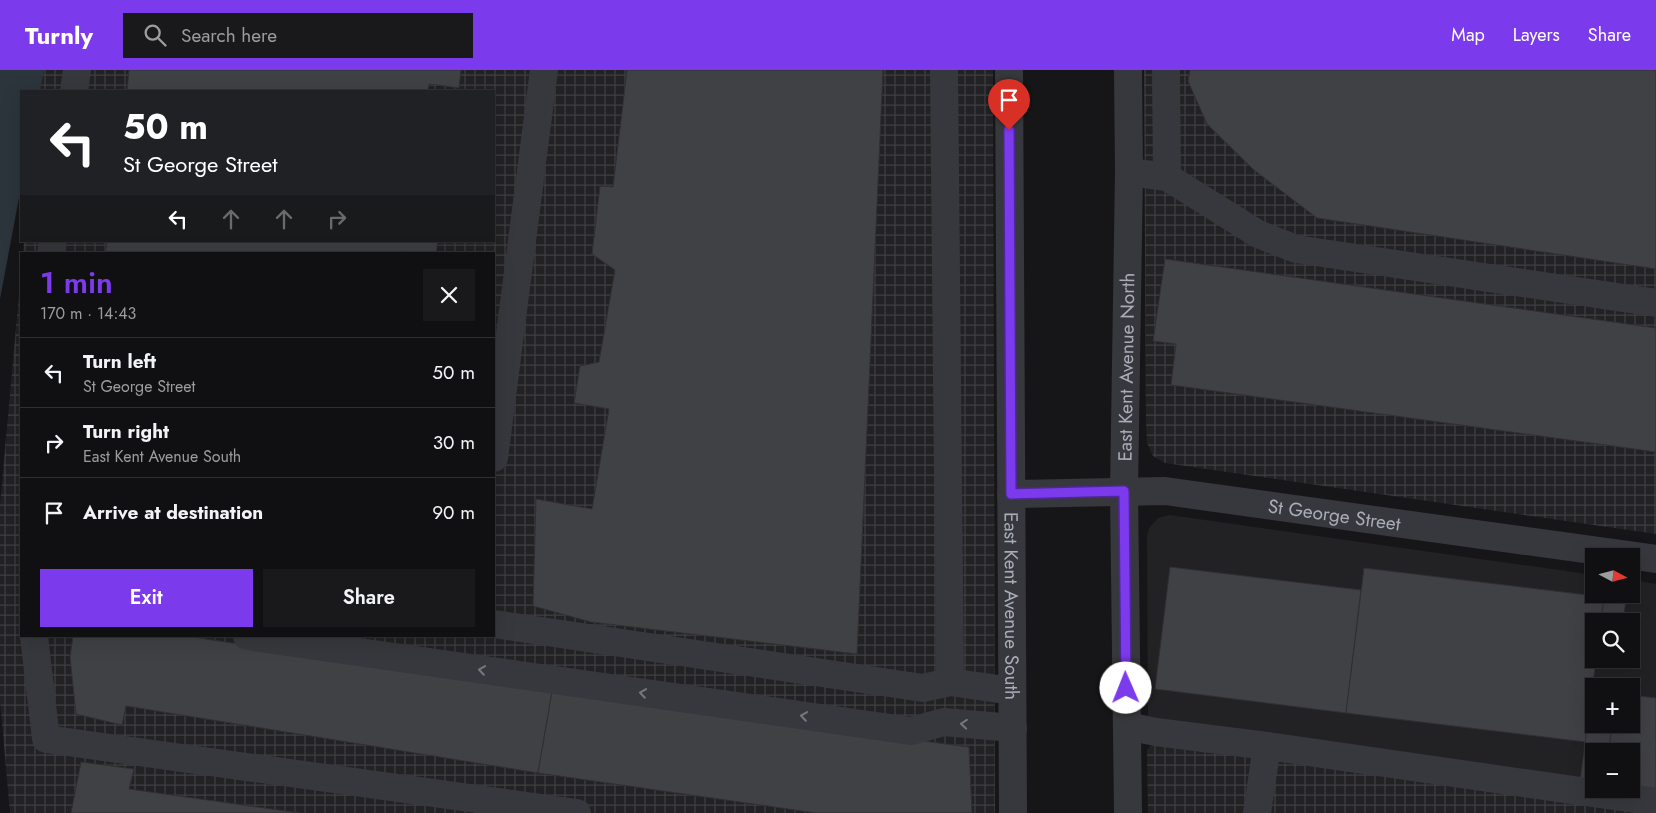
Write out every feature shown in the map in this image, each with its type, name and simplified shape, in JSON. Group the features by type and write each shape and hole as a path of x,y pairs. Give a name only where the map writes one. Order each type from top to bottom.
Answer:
{"street":[{"path":"74,90 77,70"},
{"path":"495,450 544,70"},
{"path":"944,70 950,682"},
{"name":"East Kent Avenue South","path":"1008,70 1014,813"},
{"name":"East Kent Avenue North","path":"1128,70 1124,491 1128,813"},
{"path":"1166,70 1167,177"},
{"path":"1128,172 1167,177 1258,234 1296,249 1656,303"},
{"name":"St George Street","path":"1011,494 1165,490 1656,559"},
{"path":"495,624 924,688 950,682 1012,691"},
{"path":"34,637 46,739 577,813"},
{"path":"254,637 911,731 944,722 1013,728"},
{"path":"1127,726 1156,732 1267,746 1656,802"},
{"path":"1258,813 1267,746"}],"shaded area":[{"path":"0,70 44,70 40,90 20,90 20,192 0,299"},
{"path":"33,70 993,70 995,813 10,813 0,701 0,505 20,283 20,637 495,637 495,252 23,252 24,242 495,242 495,90 32,90"},
{"path":"1144,70 1656,70 1656,534 1165,463 1153,456 1147,443 1146,422"},
{"path":"1170,515 1585,574 1585,603 1640,603 1640,581 1656,584 1656,802 1632,798 1640,798 1640,743 1585,743 1585,790 1148,717 1147,537 1149,528 1158,518"},
{"path":"1156,745 1656,813 1148,813 1147,750 1150,746"}],"building":[{"path":"129,70 461,70 459,88 429,84 428,90 127,90"},
{"path":"627,70 883,70 857,654 591,622 533,606 536,499 592,509 609,409 574,403 580,366 599,362 615,270 592,254 600,186 613,187"},
{"path":"1190,70 1656,70 1656,269 1317,218 1254,170 1207,124 1188,81"},
{"path":"107,242 438,242 436,252 105,252"},
{"path":"1165,259 1656,328 1656,452 1171,385 1176,344 1153,341"},
{"path":"1170,567 1361,590 1346,713 1155,689"},
{"path":"1364,568 1585,595 1585,603 1603,603 1602,613 1585,613 1585,668 1595,668 1594,678 1585,678 1586,742 1346,713"},
{"path":"1603,603 1626,603 1624,613 1602,613"},
{"path":"73,637 194,637 552,692 538,773 126,706 122,725 76,714 70,657"},
{"path":"552,692 969,747 972,813 816,813 538,773"},
{"path":"1640,696 1656,698 1656,791 1640,789 1640,743 1610,743 1611,733 1640,733"},
{"path":"1586,733 1611,733 1610,743 1585,743"},
{"path":"1585,744 1585,782 1580,781"},
{"path":"81,762 134,769 129,789 300,813 71,813"}],"route":[{"path":"1009,130 1011,494 1124,491 1126,688"}]}
